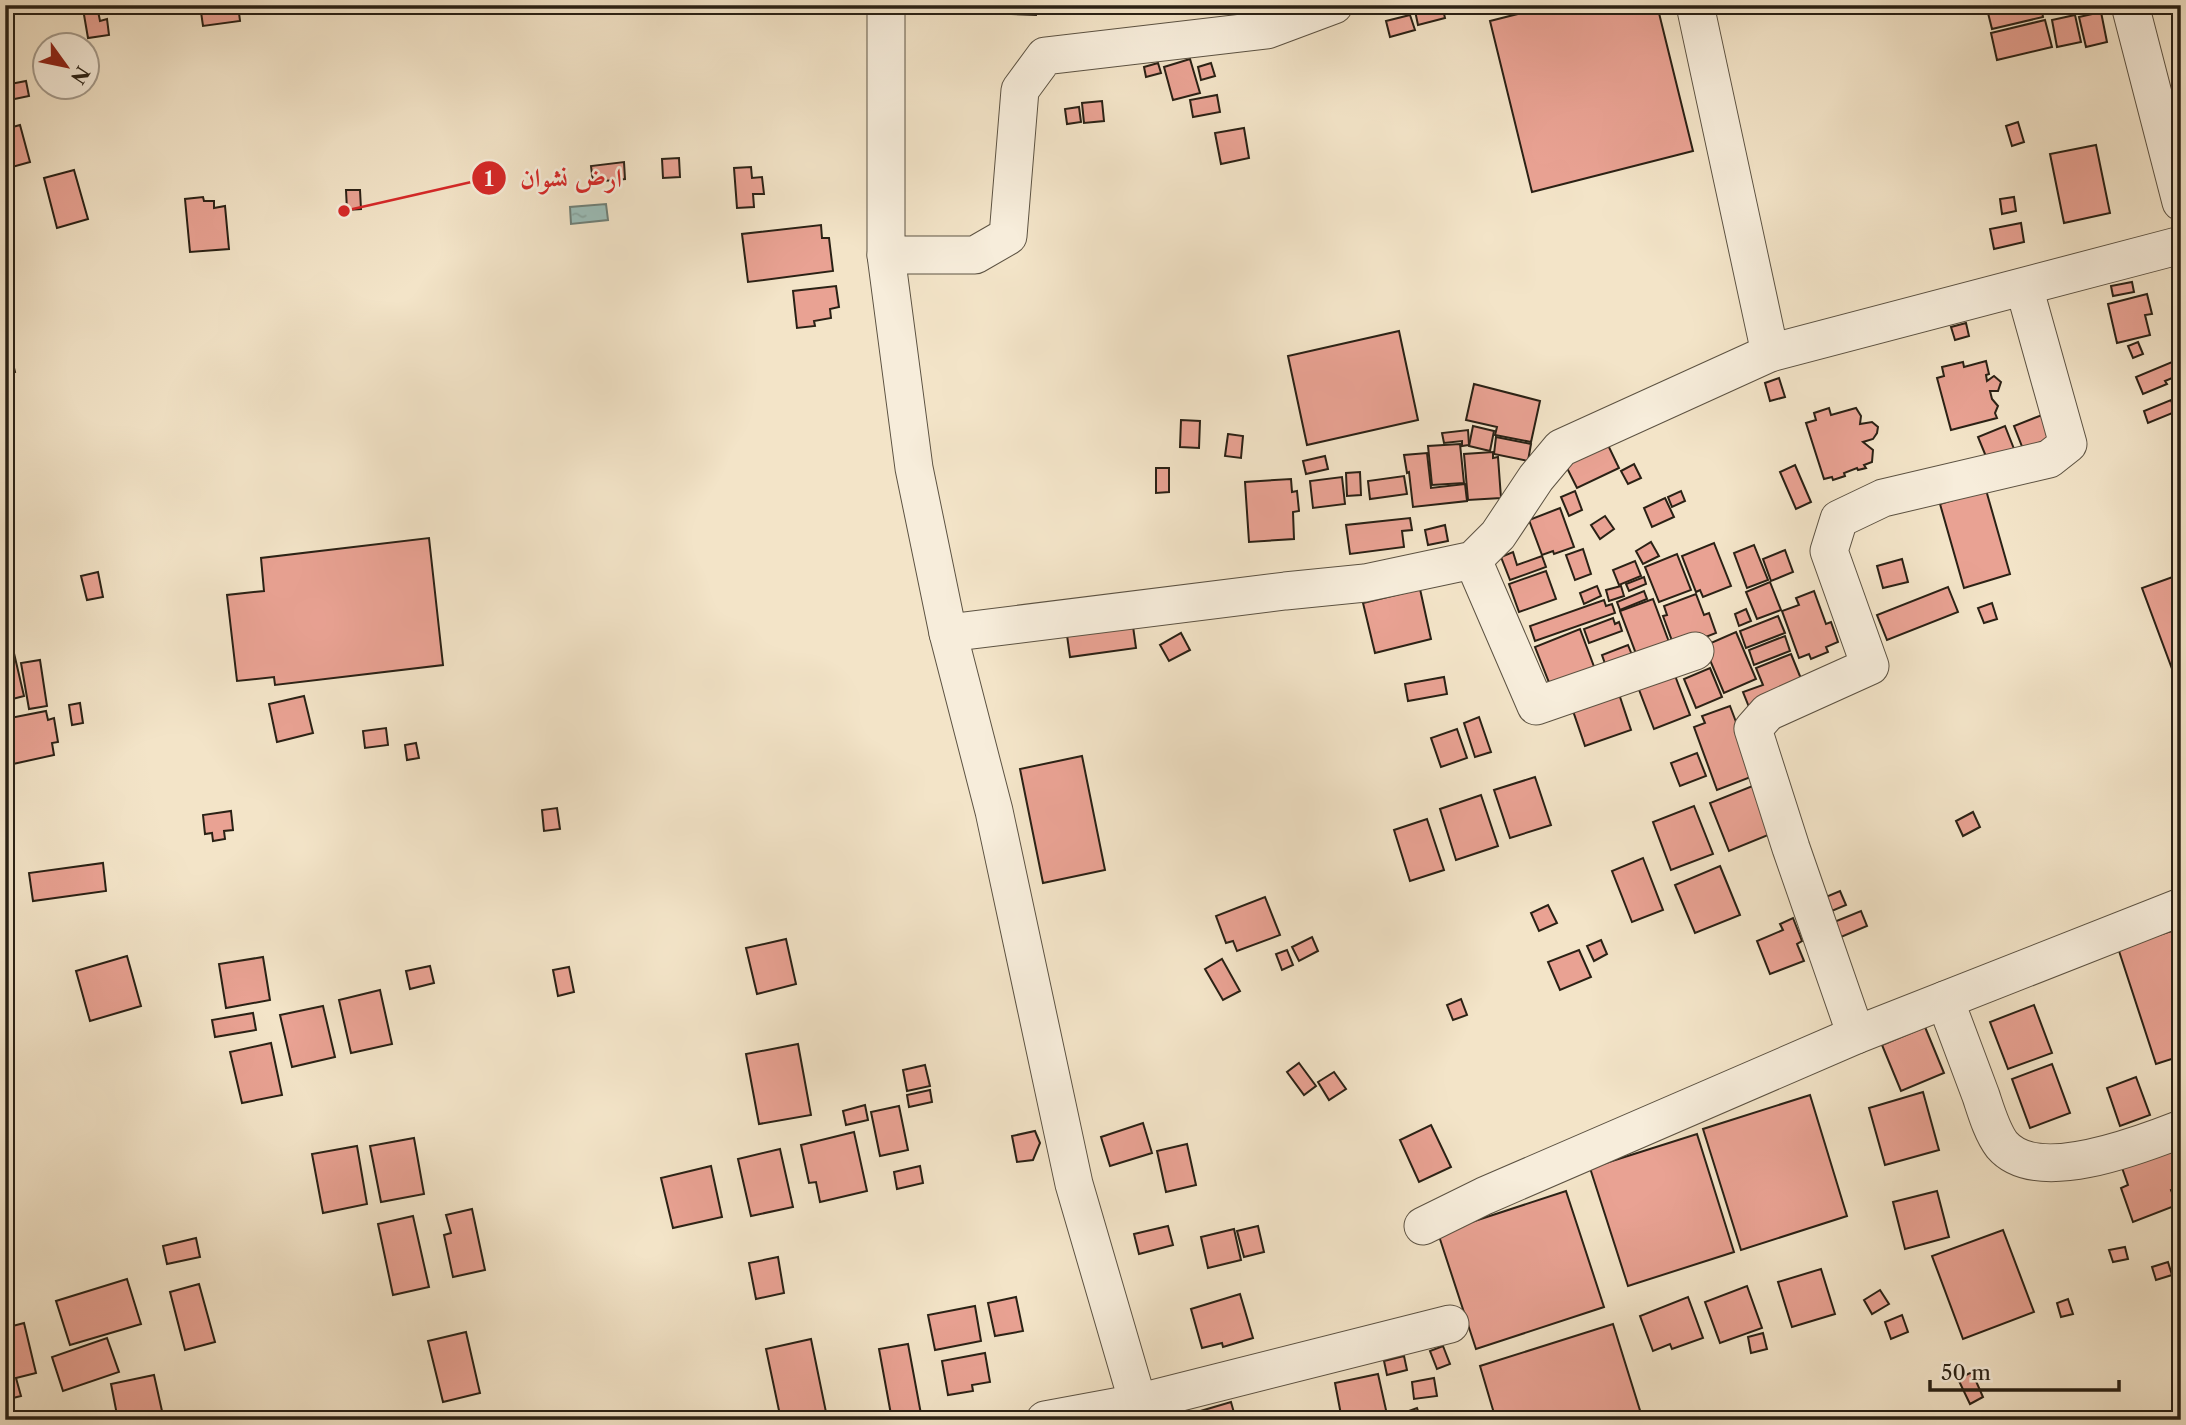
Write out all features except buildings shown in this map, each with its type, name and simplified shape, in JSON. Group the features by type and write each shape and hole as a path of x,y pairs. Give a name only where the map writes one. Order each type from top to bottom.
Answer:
{"street":[{"path":"887,5 886,256 914,468 948,633 994,811 1074,1184 1140,1411"},
{"path":"886,256 975,256 1008,236 1020,90 1045,56 1267,30 1334,5"},
{"path":"1695,5 1770,353"},
{"path":"2130,5 2181,202"},
{"path":"948,633 1272,592 1365,583 1473,559 1498,535 1536,478 1561,448 1770,353 2181,245"},
{"path":"1856,1035 1753,729 1768,712 1870,666 1829,551 1839,519 1883,498 2049,459 2068,444 2025,286"},
{"path":"1473,559 1536,706 1695,651"},
{"path":"1423,1226 1485,1196 1856,1035 2181,907"},
{"path":"1945,1000 1994,1129 2003,1146 2025,1160 2058,1163 2127,1151 2181,1129"},
{"path":"1045,1420 1140,1411 1450,1324"}],"water":[{"path":"606,204 608,220 571,224 570,207"}],"place":[{"name":"ارض نشوان","path":"344,211"}]}
